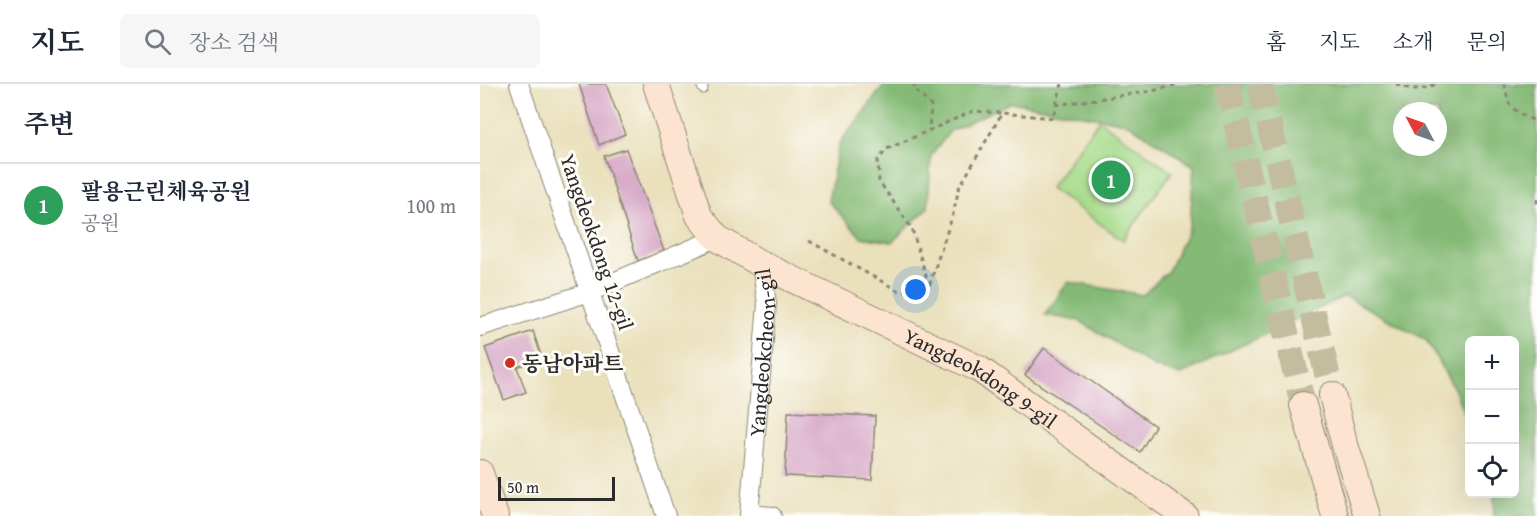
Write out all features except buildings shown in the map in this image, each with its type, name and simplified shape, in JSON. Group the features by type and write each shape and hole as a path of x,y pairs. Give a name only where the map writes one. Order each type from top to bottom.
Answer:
{"main road":[{"name":"Yangdeokcheon-gil","path":"656,84 699,216 717,238 761,264"},
{"name":"Yangdeokdong 9-gil","path":"761,264 979,369 1185,516"},
{"path":"1332,394 1367,511"},
{"path":"1303,405 1333,512"},
{"path":"480,473 495,516"}],"street":[{"name":"Yangdeokdong 12-gil","path":"519,84 666,516"},
{"path":"480,327 590,292 717,238"},
{"name":"Yangdeokcheon-gil","path":"749,515 767,304 761,264"},
{"path":"749,515 772,516"}],"path":[{"path":"916,84 914,88 931,106 929,130"},
{"path":"929,286 912,229 879,181 878,160 887,149 973,111 1053,118 1062,84"},
{"path":"1056,105 1152,91 1179,84"},
{"path":"1396,84 1407,89 1420,90 1437,84"},
{"path":"1504,84 1510,106 1522,116 1537,122"},
{"path":"929,286 953,214 959,188 1002,112"},
{"path":"1537,199 1537,205"},
{"path":"809,241 899,291 917,290 929,286"}],"green space":[{"path":"885,84 1537,84 1537,516 1494,516 1494,498 1519,498 1519,336 1465,336 1465,417 1455,390 1426,340 1345,296 1180,375 1153,366 1080,321 1045,315 1068,282 1143,295 1168,271 1190,226 1194,166 1127,123 1011,102 950,131 931,156 928,208 892,242 861,237 828,201 839,144"},
{"path":"1099,120 1172,172 1123,240 1050,188"}],"tunnel":[{"path":"1227,84 1303,405"},
{"path":"1260,84 1332,395"}],"place":[{"name":"팔용근린체육공원","path":"1111,180"},
{"name":"동남아파트","path":"510,363"}]}
